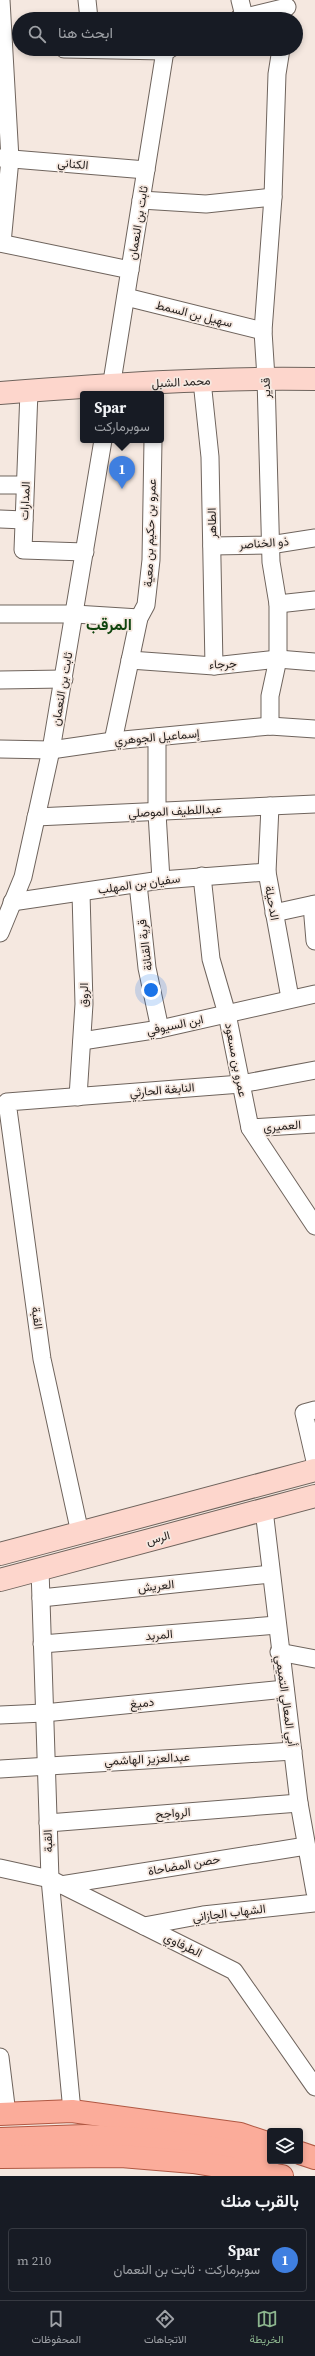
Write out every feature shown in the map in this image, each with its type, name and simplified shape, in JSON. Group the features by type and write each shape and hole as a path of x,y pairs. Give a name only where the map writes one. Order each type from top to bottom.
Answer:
{"main road":[{"path":"3,2114 72,2111 240,2134 267,2143"},
{"path":"0,2139 85,2136 158,2140 260,2156"},
{"path":"303,2154 315,2158"},
{"path":"0,2157 121,2156 193,2162 282,2176"},
{"path":"303,2161 315,2162"}],"street":[{"path":"1,0 11,48 1,243 130,270"},
{"path":"87,0 88,12"},
{"path":"240,0 241,12"},
{"path":"272,12 287,9"},
{"name":"ثابت بن النعمان","path":"111,389 146,170 167,56"},
{"name":"قدير","path":"270,726 270,696 278,659 278,604 271,562 270,545 266,378 263,331 273,197 278,74 280,56"},
{"name":"الكناني","path":"5,158 146,170"},
{"path":"141,200 206,204 273,197"},
{"name":"سهيل بن السمط","path":"126,297 263,331"},
{"name":"محمد الشبل","path":"0,393 29,391 153,389 202,381 266,378 315,379"},
{"name":"الطاهر","path":"202,381 210,457 214,666"},
{"name":"المدارات","path":"29,391 23,550 85,552"},
{"name":"ثابت بن النعمان","path":"0,933 23,877 51,750 103,443"},
{"name":"عمرو بن حكيم بن معية","path":"113,741 139,618 146,605 151,560 153,443"},
{"path":"0,485 25,485"},
{"path":"0,519 24,520"},
{"name":"ذو الخناصر","path":"212,546 270,545 315,538"},
{"path":"278,604 315,600"},
{"path":"0,614 75,614 139,618"},
{"name":"جرجاء","path":"130,660 214,666 278,659 315,662"},
{"path":"0,680 64,679"},
{"name":"إسماعيل الجوهري","path":"0,749 51,750 113,741 270,726 315,729"},
{"path":"157,737 157,813 161,880"},
{"name":"عبداللطيف الموصلي","path":"36,817 157,813 315,804"},
{"name":"الدحيلة","path":"270,806 267,872 290,998"},
{"name":"سفيان بن المهلب","path":"12,902 161,880 267,872"},
{"name":"عمرو بن مسعود","path":"202,876 211,959 227,1014 250,1128 315,1226"},
{"name":"قرية القنانة","path":"138,884 147,968 160,1029"},
{"name":"الروق","path":"78,1097 84,1004 81,893"},
{"path":"274,913 314,904 315,941"},
{"name":"ابن السيوفي","path":"82,1041 160,1029 290,998 315,994"},
{"name":"النابغة الحارثي","path":"7,1102 241,1084 315,1070"},
{"name":"القبة","path":"7,1102 42,1359 80,1533"},
{"name":"العميري","path":"250,1128 315,1124"},
{"path":"315,1410 304,1413 315,1461"},
{"name":"الرس","path":"0,1554 315,1470"},
{"name":"الرس","path":"0,1580 315,1496"},
{"name":"أبي المعالي التميمي","path":"264,1510 298,1804 315,1892"},
{"name":"القبة","path":"40,1570 48,1823 55,1882 72,2111"},
{"name":"العريش","path":"41,1598 271,1574"},
{"name":"المربد","path":"42,1644 277,1625"},
{"path":"280,1652 315,1659"},
{"name":"دميغ","path":"0,1715 44,1713 285,1689"},
{"name":"عبدالعزيز الهاشمي","path":"0,1769 293,1751"},
{"name":"الرواجح","path":"48,1823 298,1804"},
{"name":"حصن المضاحاة","path":"55,1882 306,1846"},
{"name":"الطرفاوي","path":"0,1868 55,1882 234,1971 315,2087"},
{"name":"الشهاب الجازاني","path":"144,1926 203,1915 315,1903"},
{"path":"0,2057 3,2114"}],"place":[{"name":"Spar","path":"122,489"}],"district":[{"name":"المرقب","path":"109,624"}]}
